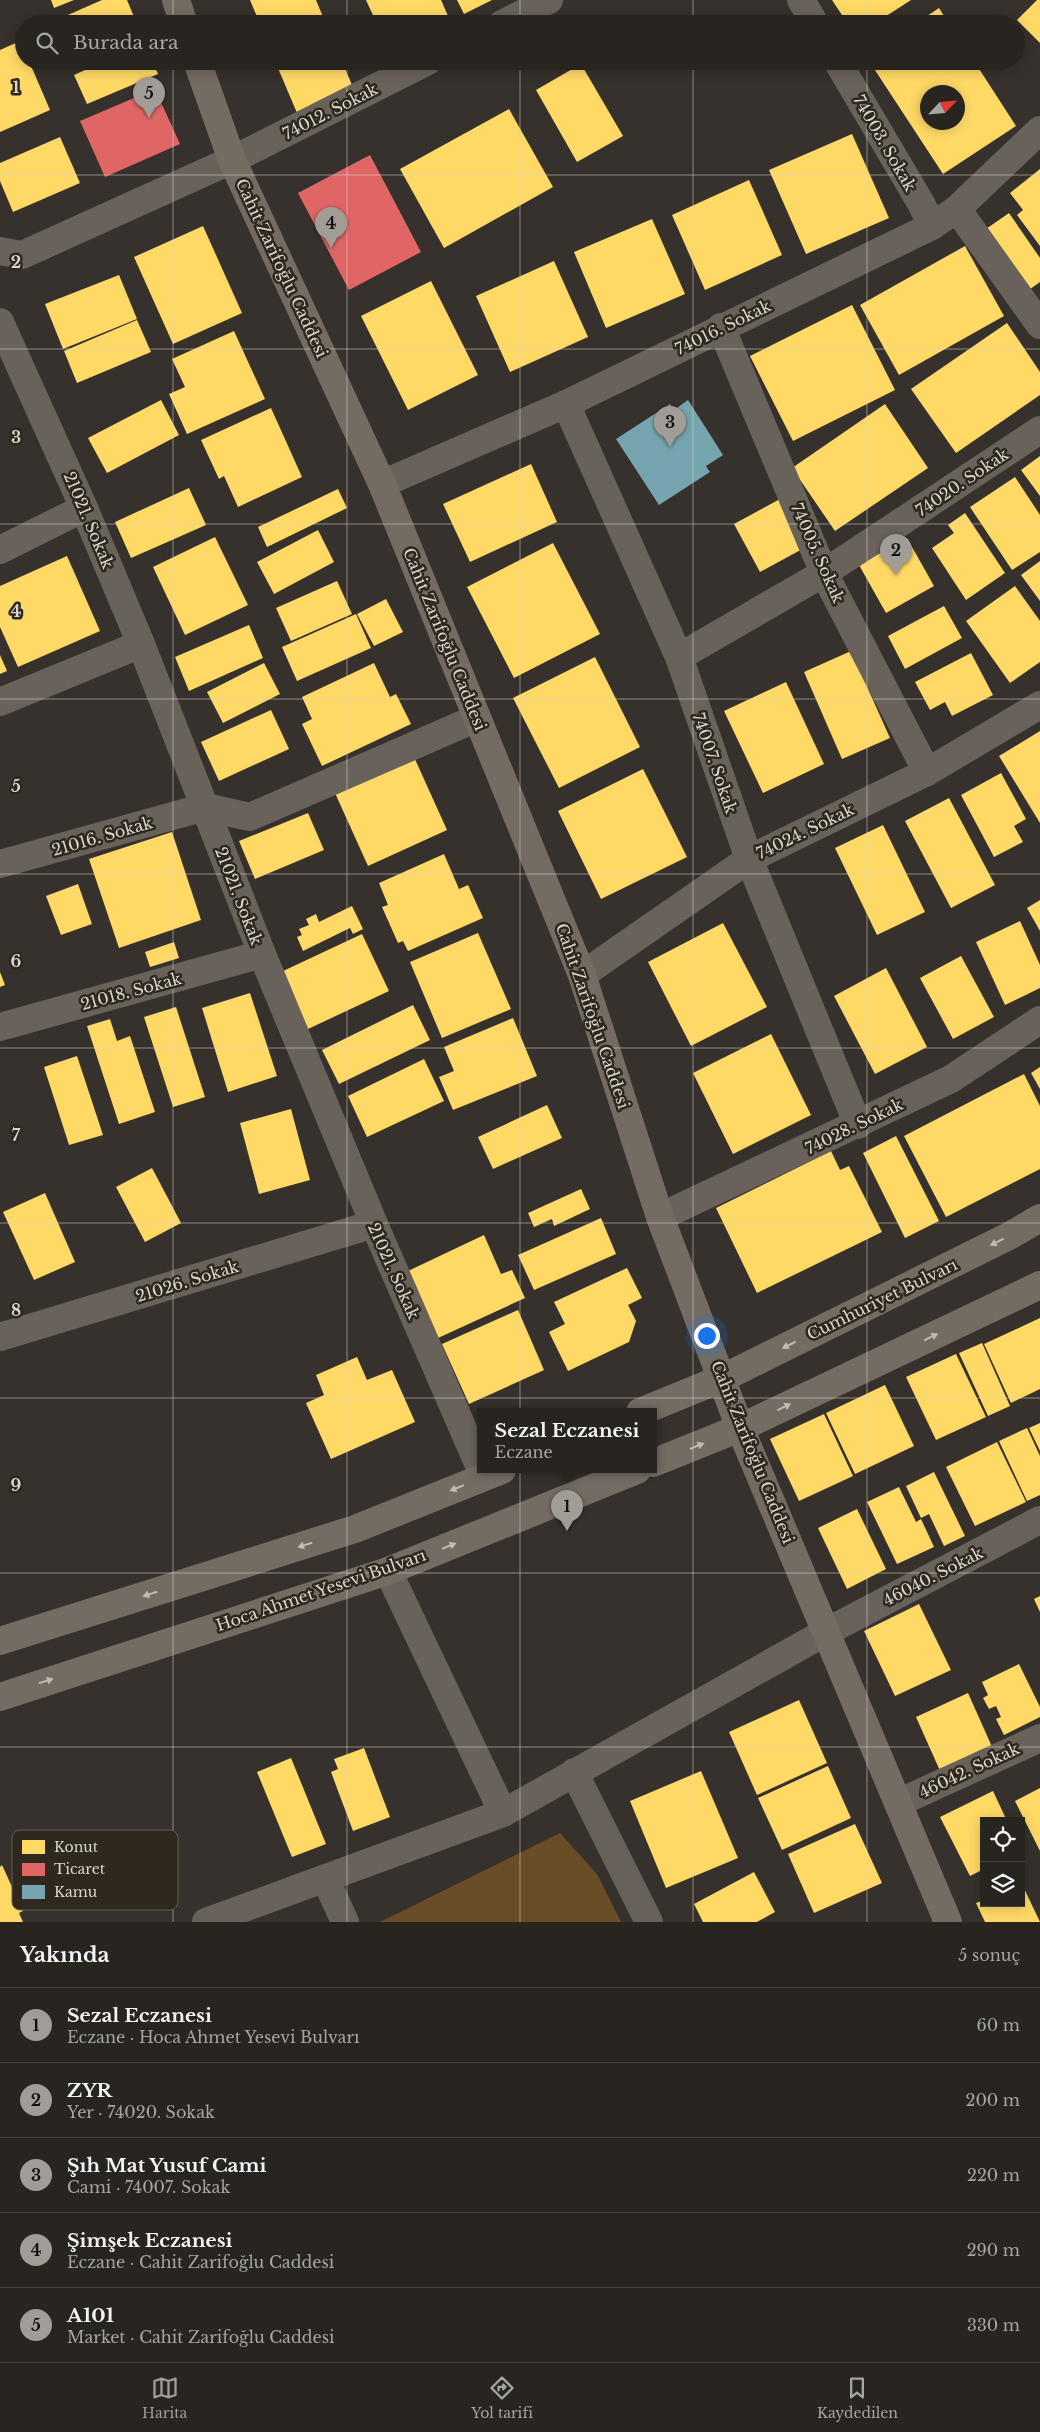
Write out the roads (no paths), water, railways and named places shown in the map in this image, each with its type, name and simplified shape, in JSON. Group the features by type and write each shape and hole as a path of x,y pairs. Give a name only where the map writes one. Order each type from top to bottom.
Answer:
{"main road":[{"path":"176,0 181,15"},
{"name":"Cahit Zarifoğlu Caddesi","path":"200,70 232,160 382,484 582,975 660,1217 740,1428 948,1922"},
{"name":"Cumhuriyet Bulvarı","path":"722,1378 1011,1235 1040,1218"},
{"path":"657,1461 740,1428 1040,1284"},
{"path":"650,1408 722,1378"},
{"path":"0,1641 355,1529 485,1473"},
{"name":"Hoca Ahmet Yesevi Bulvarı","path":"0,1697 388,1571 630,1473"}],"street":[{"path":"520,15 549,0"},
{"path":"801,0 810,15"},
{"name":"74012. Sokak","path":"0,251 22,255 232,160 410,70"},
{"name":"74003. Sokak","path":"842,70 932,226"},
{"name":"74016. Sokak","path":"382,484 566,404 932,226 957,209 1040,130"},
{"path":"957,209 1040,325"},
{"name":"21021. Sokak","path":"0,322 84,508 141,644 262,954 374,1224 477,1450"},
{"name":"74005. Sokak","path":"721,327 824,573 926,772"},
{"name":"74007. Sokak","path":"566,404 679,658 749,858 858,1125"},
{"name":"74020. Sokak","path":"679,658 824,573 1040,430"},
{"path":"0,550 84,508"},
{"path":"0,702 141,644"},
{"name":"74024. Sokak","path":"582,975 749,858 926,772 1040,705"},
{"path":"205,808 250,817 477,718"},
{"name":"21016. Sokak","path":"0,864 205,808"},
{"name":"21018. Sokak","path":"0,1026 262,954"},
{"name":"74028. Sokak","path":"660,1217 858,1125 951,1079 1040,1020"},
{"name":"21026. Sokak","path":"0,1337 374,1224"},
{"name":"46040. Sokak","path":"206,1922 326,1880 503,1814 574,1772 826,1632 1040,1520"},
{"path":"388,1571 503,1814"},
{"name":"46042. Sokak","path":"898,1803 1040,1738"},
{"path":"574,1772 649,1922"},
{"path":"326,1880 345,1922"}],"place":[{"name":"A101","path":"149,118"},
{"name":"Şimşek Eczanesi","path":"331,248"},
{"name":"Şıh Mat Yusuf Cami","path":"670,447"},
{"name":"ZYR","path":"896,575"},
{"name":"Sezal Eczanesi","path":"567,1531"}]}
